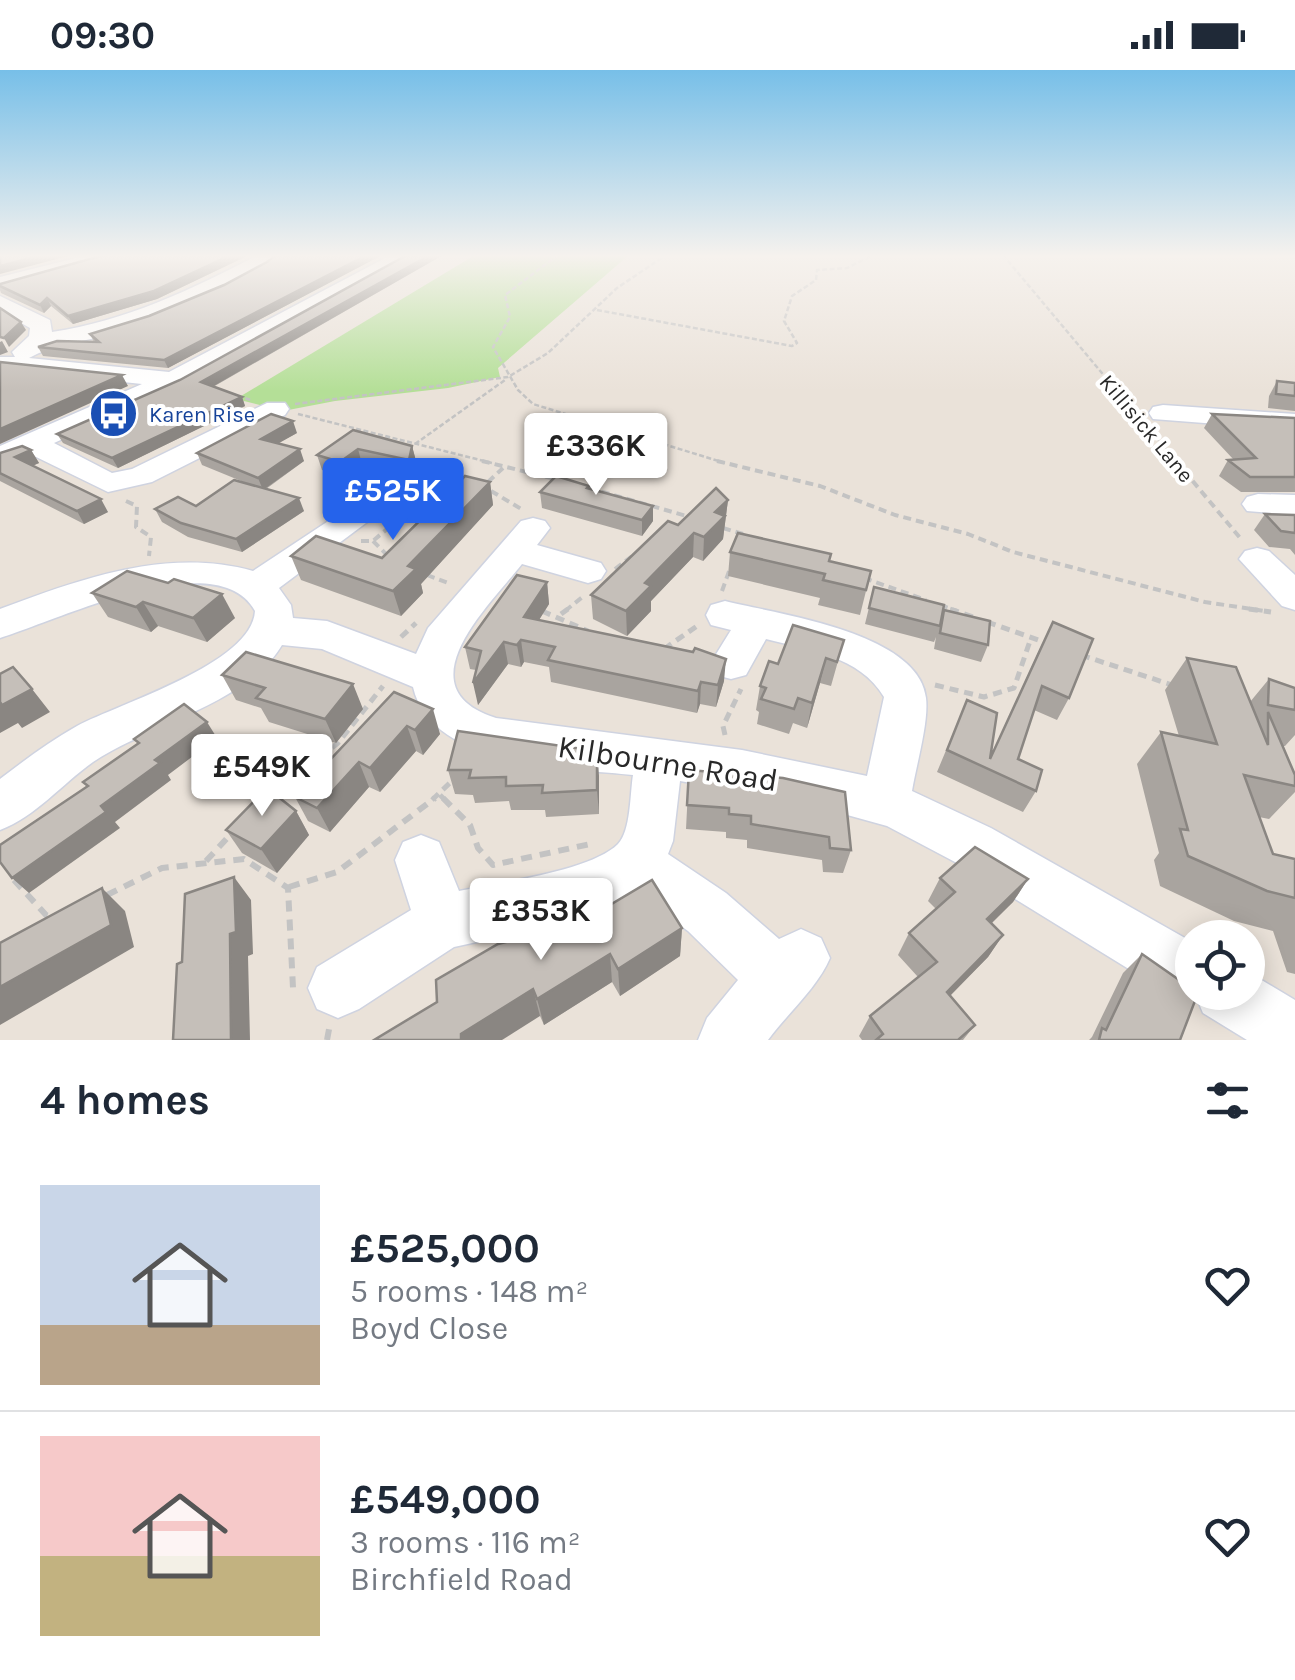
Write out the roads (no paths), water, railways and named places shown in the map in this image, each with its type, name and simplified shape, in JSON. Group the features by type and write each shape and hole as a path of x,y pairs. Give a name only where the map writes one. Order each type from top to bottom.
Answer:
{"street":[{"path":"3,364 38,342 102,329 184,300"},
{"path":"0,457 173,380 322,300"},
{"path":"0,302 42,325 38,342"},
{"path":"3,364 173,380"},
{"path":"1170,410 1295,422"},
{"path":"31,443 108,483 141,476 258,422"},
{"path":"1258,504 1295,505"},
{"path":"255,587 367,513"},
{"path":"272,630 327,635 402,665 433,658 468,590 526,538 594,580"},
{"path":"1257,559 1287,605"},
{"path":"0,624 69,598 146,576 200,573 255,587 272,601 275,614 272,630 248,657 96,737 3,824"},
{"path":"731,664 732,617 874,659 893,676 906,697 886,804"},
{"name":"Kilbourne Road","path":"402,665 442,707 471,727 524,741 658,758 886,804 984,851 1175,964"},
{"path":"338,988 443,922 581,892 619,852 648,841 658,758"},
{"path":"619,852 789,968 729,1040"},
{"path":"420,860 443,922"},
{"path":"1251,1010 1288,1034"}],"place":[{"name":"Karen Rise","path":"114,414"}]}
